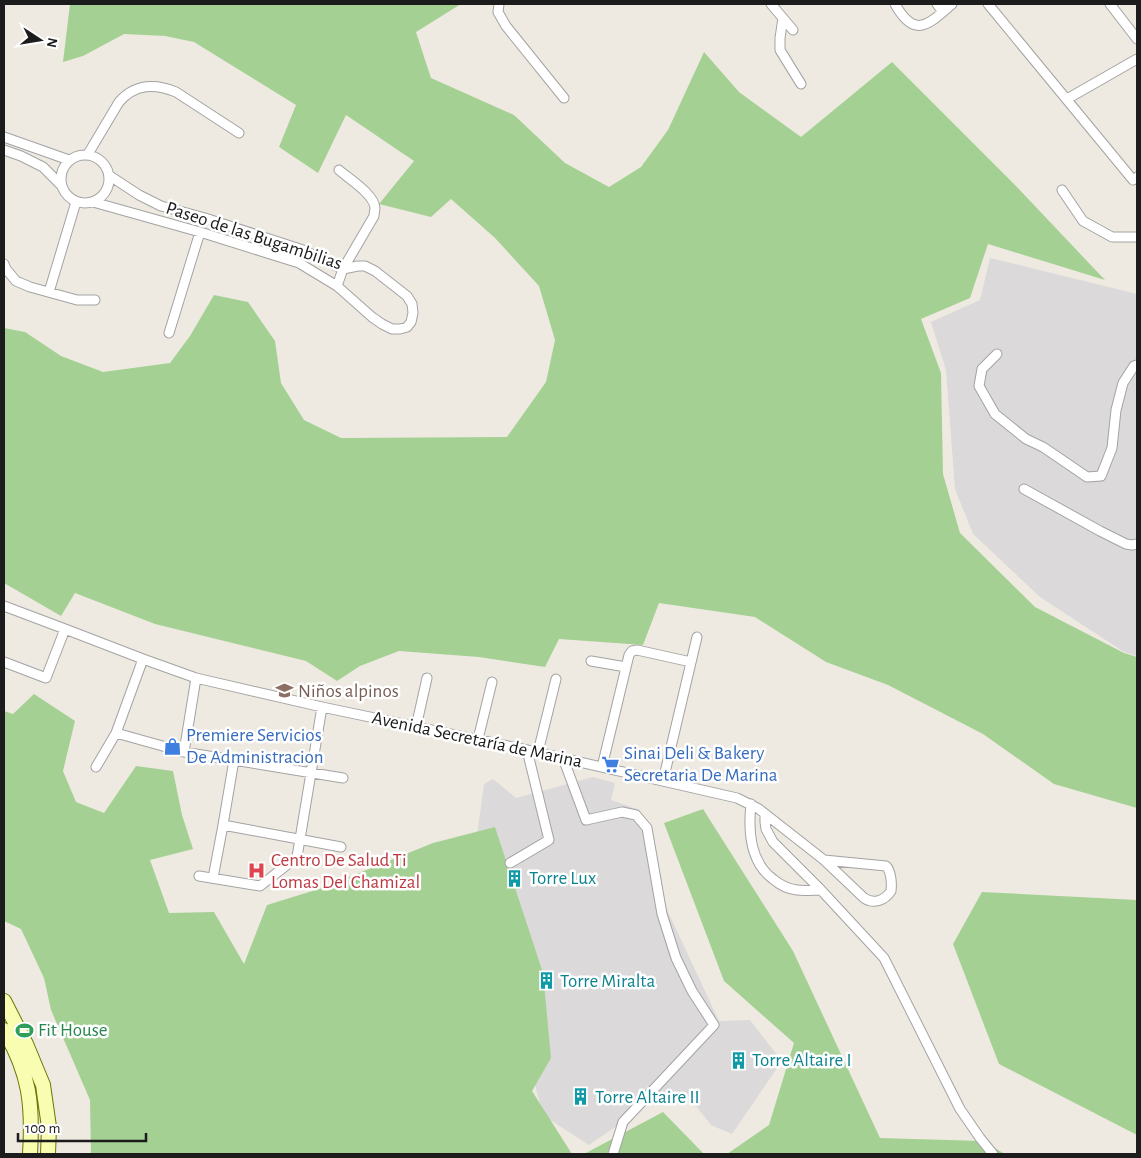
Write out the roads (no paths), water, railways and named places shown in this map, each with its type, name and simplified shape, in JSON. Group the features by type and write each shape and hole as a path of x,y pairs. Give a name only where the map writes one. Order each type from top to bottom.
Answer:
{"main road":[{"path":"4,1001 26,1044 43,1085 49,1127 47,1154 40,1150 34,1150 30,1154"},
{"path":"4,1030 16,1052 27,1083 30,1100 30,1154"},
{"path":"31,1134 39,1142 44,1141 48,1134"}],"street":[{"path":"500,4 498,12 506,26 564,98"},
{"path":"771,4 793,30"},
{"path":"895,4 901,14 912,23 921,26 930,23 952,4"},
{"path":"936,4 943,12"},
{"path":"988,4 1133,180 1137,177"},
{"path":"1110,4 1137,39"},
{"path":"783,18 780,50 800,84"},
{"path":"1067,99 1137,60"},
{"path":"88,154 119,102 125,95 145,86 167,88 176,92 239,133"},
{"path":"4,138 69,160"},
{"path":"4,150 43,167 61,185 64,192 76,202 88,204 101,198 109,185 110,176 108,168 96,157 88,154 75,157 69,160 62,171 61,185"},
{"path":"337,286 342,269 374,216 375,208 374,202 369,195 339,170"},
{"name":"Paseo de las Bugambilias","path":"93,202 200,232 299,263 337,286 382,324 392,329 400,329 408,327 411,322 413,314 412,304 407,296 365,266 342,269 302,250 205,218 161,206 139,195 110,176"},
{"path":"1062,190 1083,221 1112,236 1137,237"},
{"path":"49,292 76,202"},
{"path":"169,333 200,232"},
{"path":"4,264 6,270 16,281 30,287 77,300 95,300"},
{"path":"997,354 982,369 979,386 995,414 1026,439 1043,446 1087,477 1101,476 1112,448 1116,410 1122,383 1134,366 1137,365"},
{"path":"1024,489 1126,544 1137,544"},
{"name":"Avenida Secretaría de Marina","path":"4,606 143,660 196,678 322,707 538,752 737,798 751,804 824,860 868,901 876,902 886,897 891,891 890,873 886,866 824,860"},
{"path":"4,662 46,678 65,629"},
{"path":"663,781 697,637"},
{"path":"602,767 629,654 636,650 691,662"},
{"path":"96,767 116,732 143,660"},
{"path":"591,661 626,668"},
{"path":"184,752 196,678"},
{"path":"416,727 427,678"},
{"path":"538,752 556,679"},
{"path":"478,739 492,682"},
{"path":"199,876 260,886 297,857 322,707"},
{"path":"116,732 184,752 343,778"},
{"path":"510,862 549,840 527,750"},
{"path":"563,758 586,820 622,812 636,815 647,828 662,914 676,958 692,991 714,1025 623,1122 614,1154"},
{"path":"213,878 234,760"},
{"path":"751,804 749,824 752,844 757,860 766,874 780,885 796,890 821,890"},
{"path":"765,814 764,822 766,829 774,842 884,958 960,1109 993,1154"},
{"path":"223,825 341,847"}],"place":[{"name":"Niños alpinos","path":"284,691"},
{"name":"Premiere Servicios De Administracion","path":"172,746"},
{"name":"Sinai Deli & Bakery Secretaria De Marina","path":"610,764"},
{"name":"Centro De Salud Ti Lomas Del Chamizal","path":"257,871"},
{"name":"Torre Lux","path":"515,878"},
{"name":"Torre Miralta","path":"546,981"},
{"name":"Fit House","path":"24,1030"},
{"name":"Torre Altaire I","path":"738,1060"},
{"name":"Torre Altaire II","path":"581,1097"}]}
